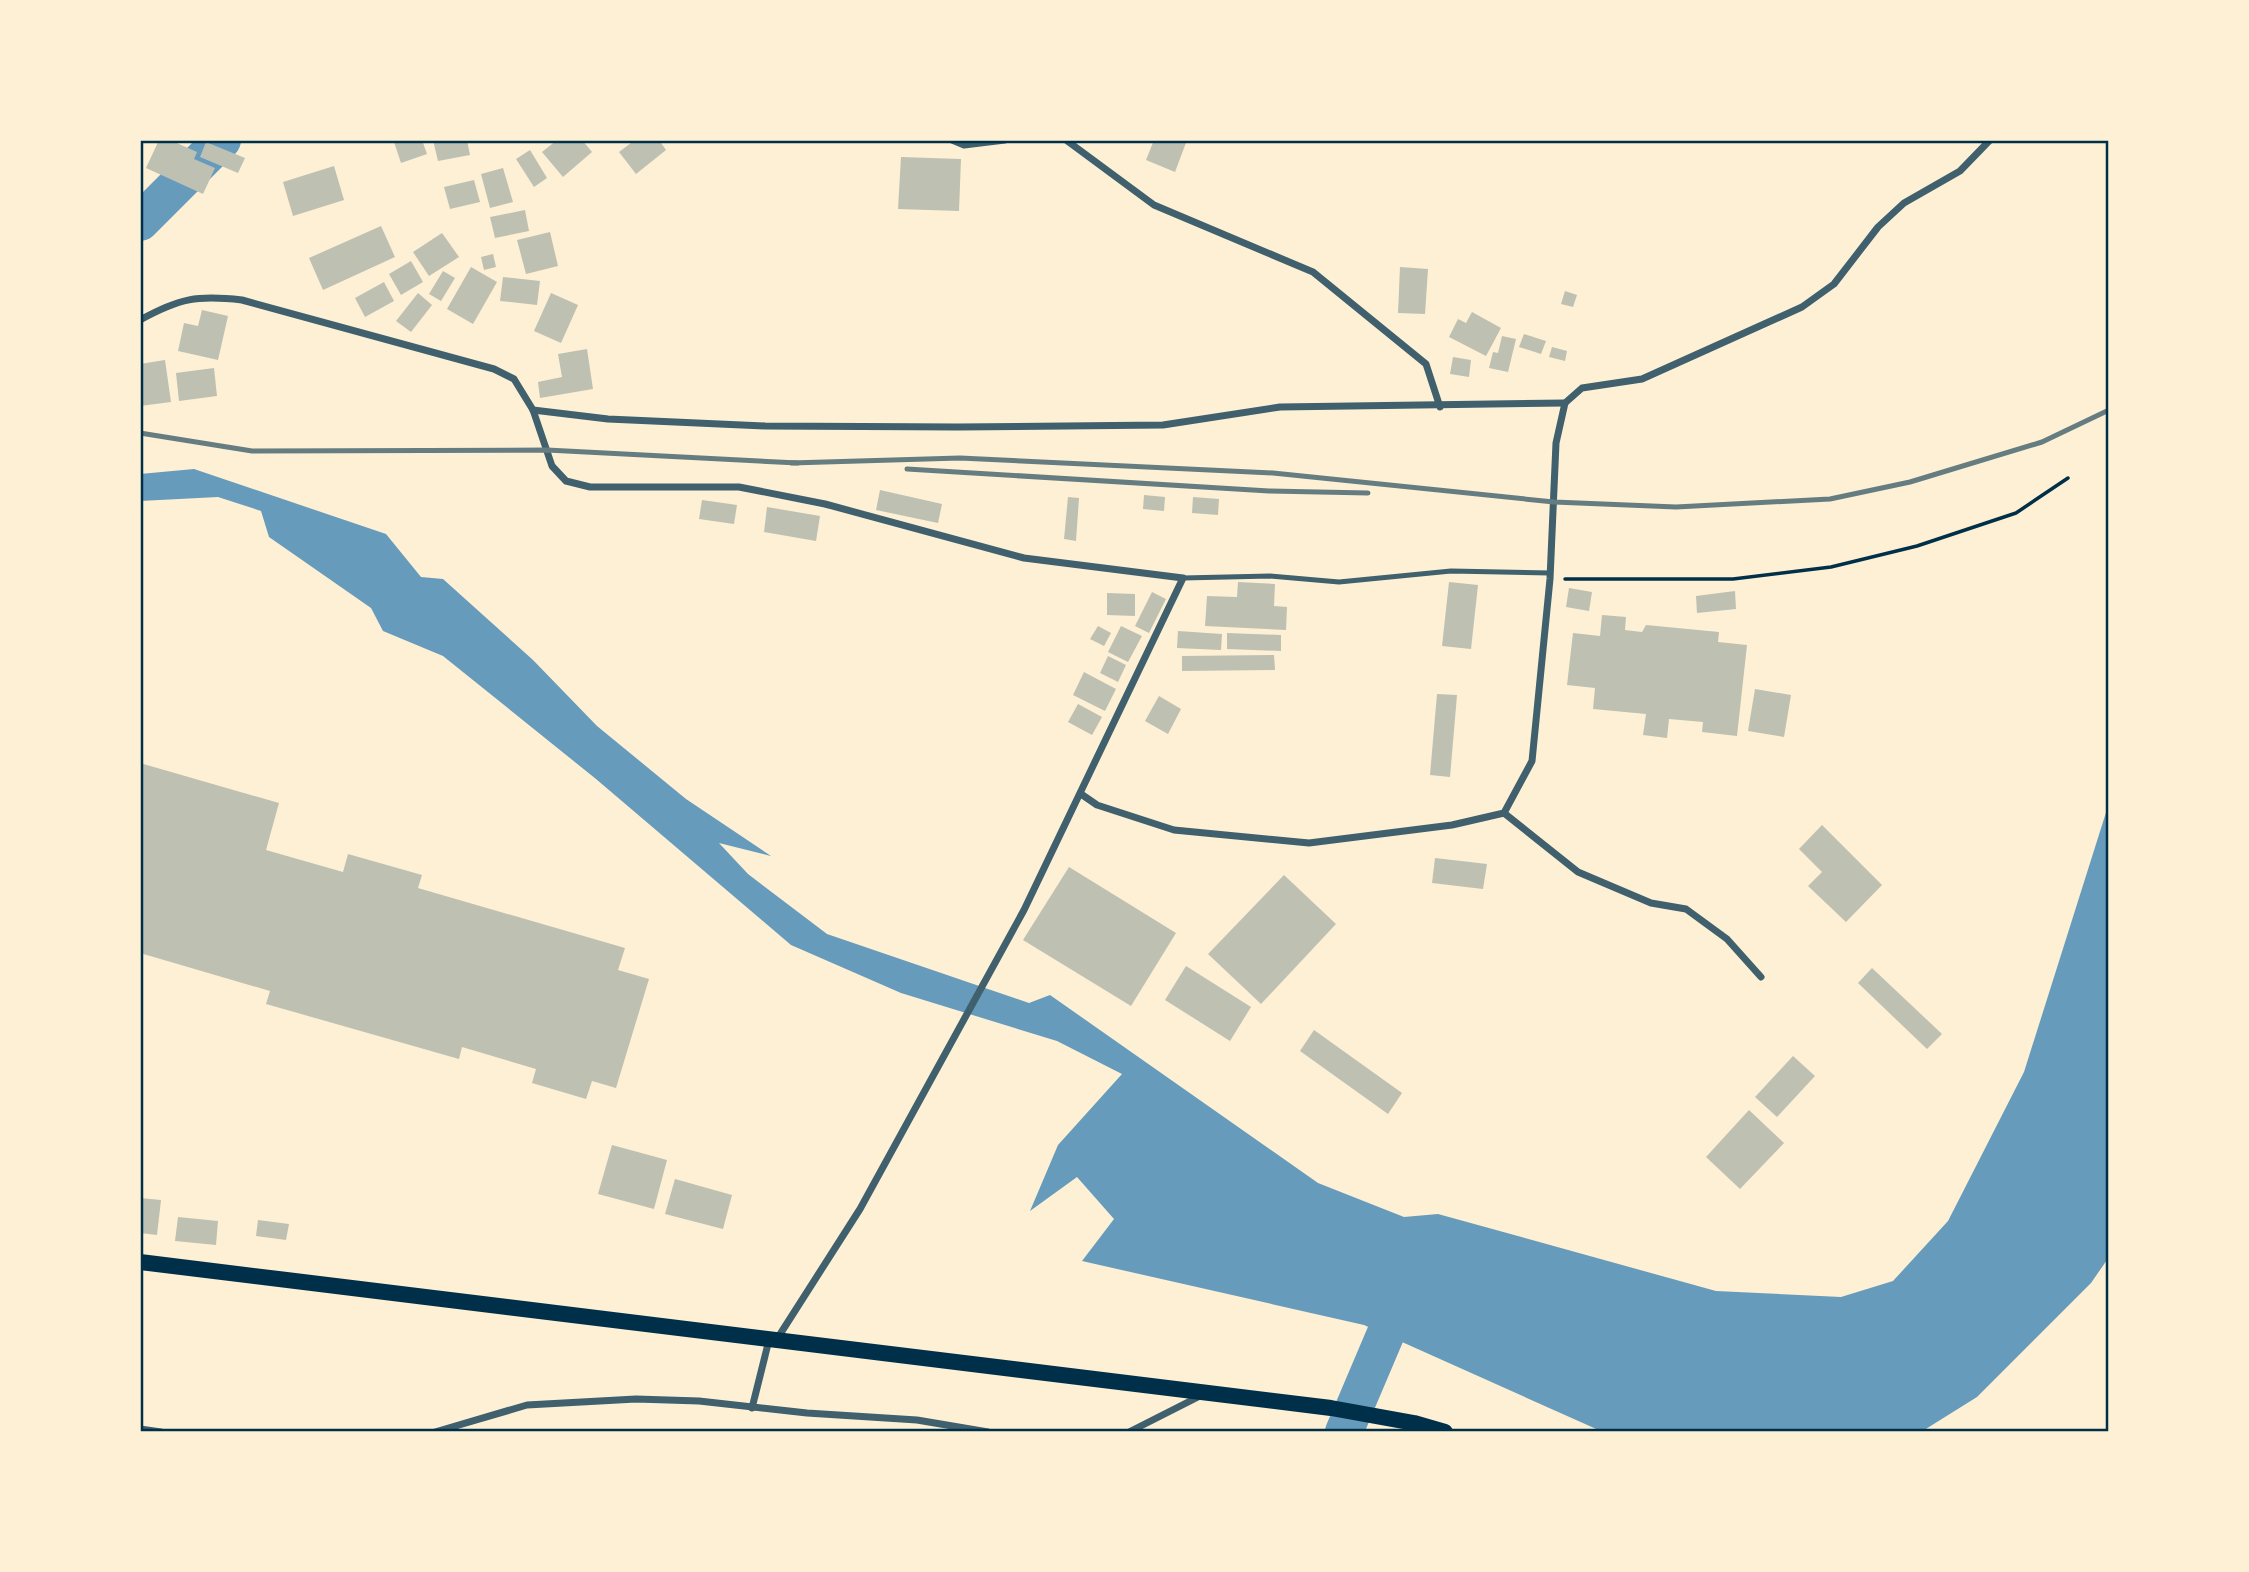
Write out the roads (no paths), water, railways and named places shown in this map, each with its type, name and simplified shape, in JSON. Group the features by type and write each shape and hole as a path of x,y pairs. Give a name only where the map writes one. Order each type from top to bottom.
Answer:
{"main road":[{"path":"140,1262 1331,1408 1414,1423 1446,1432"}],"street":[{"path":"952,140 964,145 1005,140"},
{"path":"1066,140 1154,205 1313,272 1426,364 1440,407"},
{"path":"1081,794 1097,805 1174,830 1309,843 1451,825 1504,813 1532,761 1550,576 1556,443 1565,403 1582,387 1642,379 1802,307 1834,284 1878,227 1904,203 1959,171 1990,140"},
{"path":"140,320 167,306 202,296 242,300 494,369 514,379 533,410 552,466 566,481 590,487 739,487 825,504 1024,558 1183,578 1024,910 888,1159 773,1340 752,1408"},
{"path":"533,410 608,419 765,426 971,427 1163,425 1280,407 1440,407 1565,403"},
{"path":"1504,813 1578,872 1651,903 1686,909 1727,939 1761,978"},
{"path":"1129,1432 1207,1393"},
{"path":"435,1432 527,1405 636,1399 699,1401 752,1408 917,1420 988,1432"},
{"path":"144,1429 161,1432"}],"lane":[{"path":"1183,578 1270,576 1339,582 1451,571 1550,576"}],"water":[{"path":"194,469 386,534 421,577 443,579 533,660 597,726 686,799 771,856 719,843 748,874 827,934 1029,1003 1050,995 1318,1183 1404,1217 1438,1214 1716,1291 1841,1297 1893,1281 1948,1221 2024,1072 2109,803 2109,1257 2091,1283 1977,1397 1921,1432 1603,1432 1364,1325 1082,1261 1114,1219 1077,1177 1030,1211 1058,1145 1122,1074 1057,1041 901,993 791,945 596,779 443,656 383,631 371,608 269,537 261,511 218,497 140,501 140,474"}],"waterway":[{"path":"140,222 222,140"},
{"path":"1344,1432 1406,1286"}],"railway":[{"path":"791,463 960,458 1273,473 1554,502 1676,507 1830,499 1910,482 2042,442 2109,410"},
{"path":"140,433 252,451 547,450 798,463"},
{"path":"907,469 1269,491 1368,493"}]}
